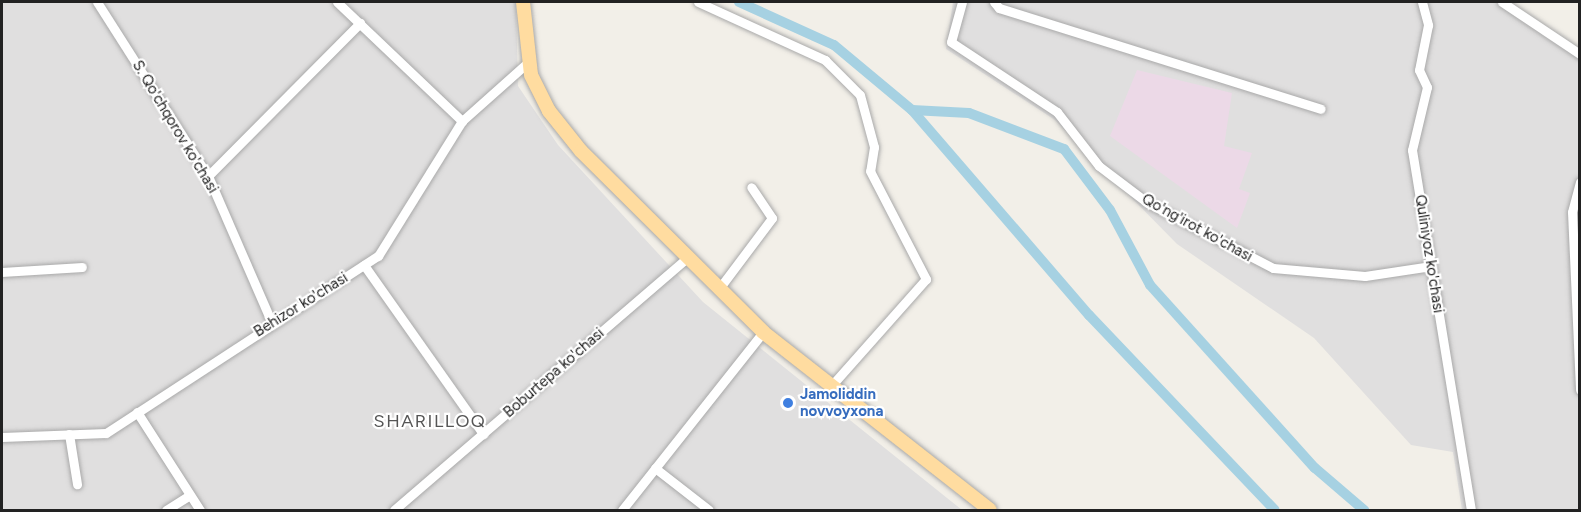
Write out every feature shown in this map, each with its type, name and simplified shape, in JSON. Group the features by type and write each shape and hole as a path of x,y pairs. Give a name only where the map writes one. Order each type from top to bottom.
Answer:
{"main road":[{"path":"523,2 527,63 564,131 686,259 763,332 990,510"}],"street":[{"name":"S. Qo'chqorov ko'chasi","path":"97,2 208,176 272,322"},
{"path":"337,2 462,121"},
{"path":"698,2 825,60 860,95 874,147 870,171 926,279 831,386"},
{"name":"Qo'ng'irot ko'chasi","path":"962,2 951,42 1058,112 1099,166 1148,204 1273,267 1365,276 1431,266"},
{"path":"994,2 999,8 1321,109"},
{"name":"Quliniyoz ko'chasi","path":"1422,2 1428,25 1419,70 1427,87 1412,150 1471,510"},
{"path":"1502,2 1580,54"},
{"path":"208,176 360,23"},
{"name":"Behizor ko'chasi","path":"2,437 106,433 272,322 378,256 462,121 527,63"},
{"path":"1580,182 1572,212 1580,390"},
{"path":"718,290 772,218 752,187"},
{"name":"Boburtepa ko'chasi","path":"394,510 686,259"},
{"path":"364,265 483,434"},
{"path":"2,272 82,267"},
{"path":"622,510 763,332"},
{"path":"137,412 200,510"},
{"path":"69,434 77,484"},
{"path":"656,468 709,510"},
{"path":"166,510 190,495"}],"shaded area":[{"path":"2,2 516,2 518,86 558,145 703,302 962,510 2,510"},
{"path":"953,2 1502,2 1579,53 1579,510 1462,510 1453,452 1411,445 1314,338 1177,244 1055,120 946,49"},
{"path":"1137,70 1232,93 1224,146 1252,153 1239,189 1250,193 1237,228 1110,136"}],"waterway":[{"path":"739,2 834,45 912,110 1089,315 1275,510"},
{"path":"912,110 969,113 1064,149 1110,210 1150,285 1315,468 1364,510"}],"place":[{"name":"Jamoliddin novvoyxona","path":"788,403"}],"district":[{"name":"SHARILLOQ","path":"430,421"}]}
